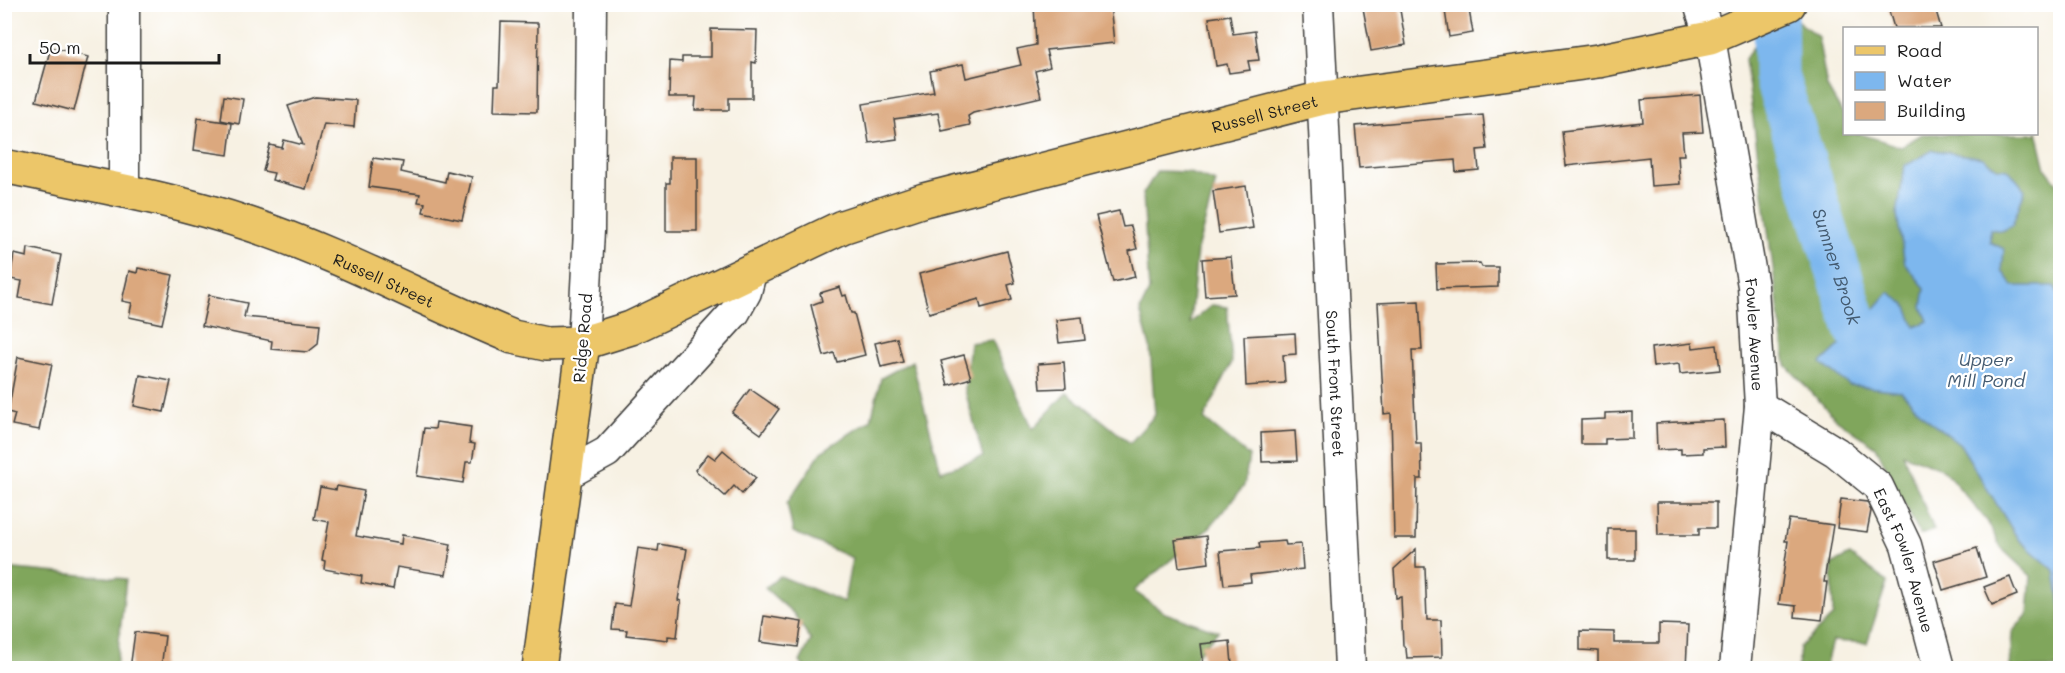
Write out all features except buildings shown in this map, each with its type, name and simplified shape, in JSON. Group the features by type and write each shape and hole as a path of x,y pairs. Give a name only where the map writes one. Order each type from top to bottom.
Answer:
{"main road":[{"name":"Russell Street","path":"4,166 205,210 290,238 513,337 546,344 583,343 668,312 752,270 875,215 1323,98 1598,61 1710,38 1789,4"},
{"name":"Ridge Road","path":"539,669 583,343"}],"street":[{"path":"124,4 124,192"},
{"name":"Ridge Road","path":"583,343 589,231 591,4"},
{"name":"South Front Street","path":"1318,4 1350,669"},
{"name":"Fowler Avenue","path":"1700,4 1710,38 1753,286 1760,406 1735,669"},
{"path":"567,474 607,452 636,422 735,312 746,292 752,270"},
{"name":"East Fowler Avenue","path":"1760,406 1836,452 1878,486 1906,544 1939,669"}],"green space":[{"path":"1794,18 1818,37 1827,87 1843,114 1843,135 1864,135 1901,147 1920,135 2038,135 2046,169 2060,187 2060,668 2010,668 2012,632 2028,614 2031,576 2001,548 1987,521 1944,470 1903,454 1934,530 1920,535 1876,447 1837,420 1786,365 1745,59 1755,44"},
{"path":"1157,171 1187,172 1216,182 1197,250 1190,323 1212,305 1227,307 1232,362 1204,419 1249,456 1244,486 1210,527 1134,591 1165,613 1218,631 1185,668 805,668 800,662 811,640 794,614 765,588 780,576 844,602 852,558 793,532 787,503 821,452 871,420 881,378 912,361 941,471 983,457 965,390 970,343 992,340 1033,429 1067,392 1130,443 1155,415 1150,347 1140,310 1149,291 1143,194"},
{"path":"1850,555 1887,582 1867,643 1832,641 1825,668 1798,668 1800,647 1833,616 1832,564"},
{"path":"4,568 126,579 116,668 5,668"},
{"path":"641,662 703,665 707,668 601,668"}],"water":[{"name":"Upper Mill Pond","path":"1933,150 1983,158 1997,168 2008,169 2025,190 2012,226 2002,231 1990,229 1990,242 2004,249 2002,271 2013,286 2054,286 2060,296 2060,606 2055,571 2018,539 1960,444 1926,418 1901,391 1849,385 1821,363 1857,329 1889,292 1906,305 1915,327 1928,321 1922,307 1925,288 1905,264 1897,215 1905,166"}],"waterway":[{"name":"Sumner Brook","path":"1775,4 1776,76 1857,329 1909,362"}]}
